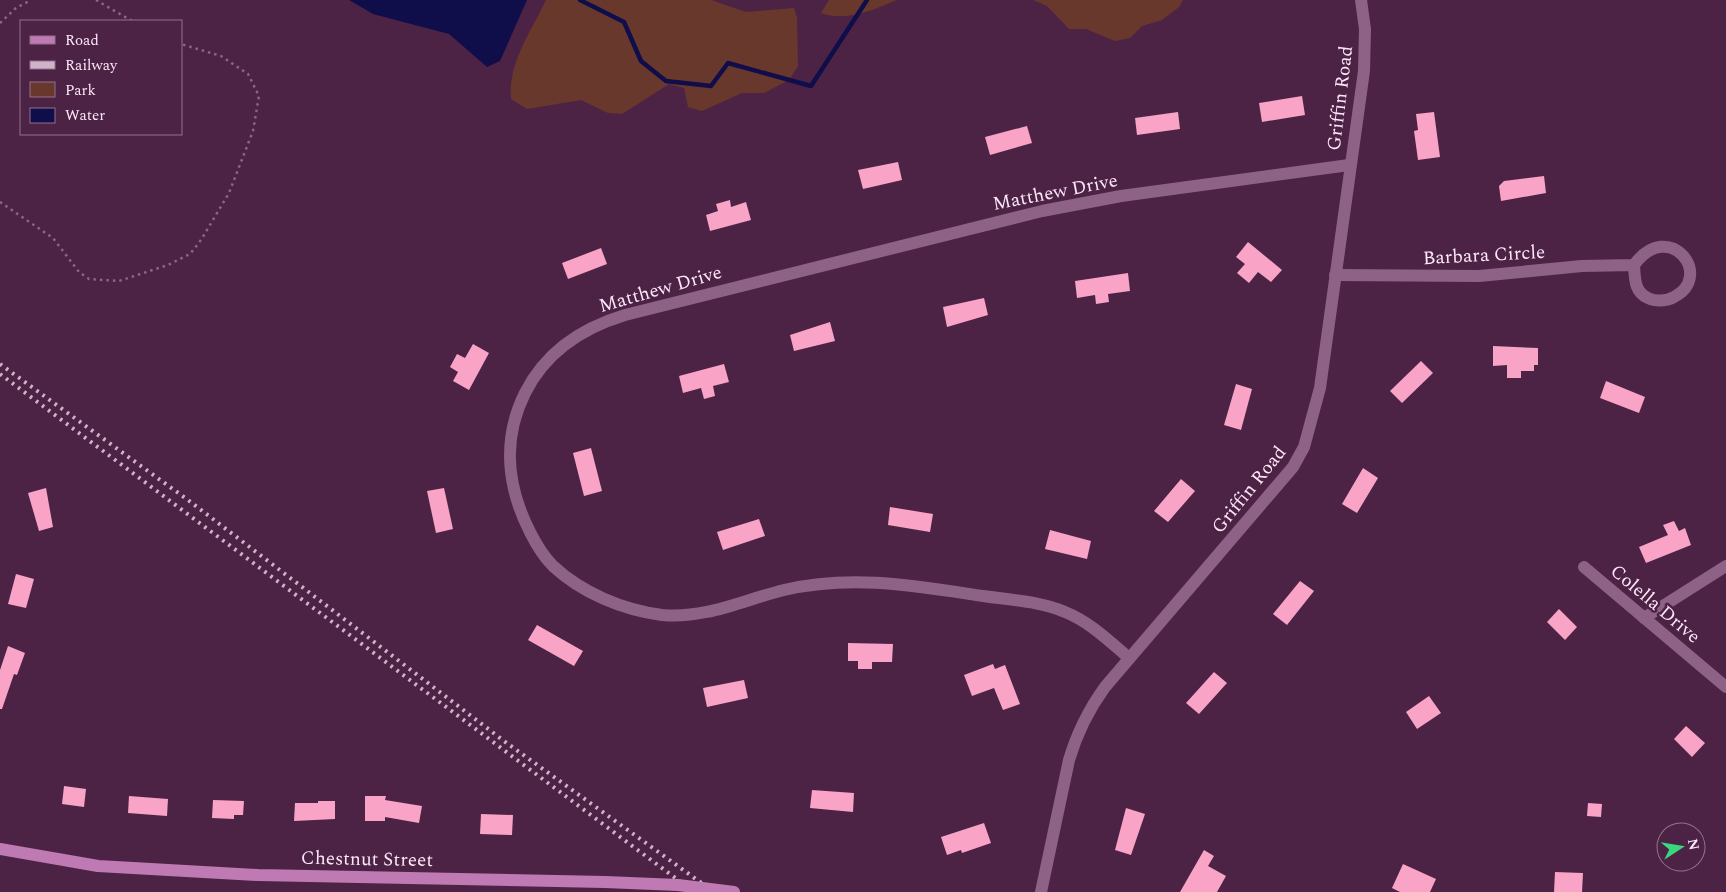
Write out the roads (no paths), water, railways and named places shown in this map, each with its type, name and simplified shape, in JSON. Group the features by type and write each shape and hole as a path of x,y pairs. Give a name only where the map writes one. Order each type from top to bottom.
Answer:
{"main road":[{"name":"Chestnut Street","path":"0,849 98,866 258,875 605,882 678,886 734,892"}],"street":[{"name":"Griffin Road","path":"1041,892 1075,742 1092,705 1129,658 1293,467 1304,447 1320,388 1365,58 1364,15 1361,0"},
{"name":"Matthew Drive","path":"1129,658 1081,620 1044,605 896,583 850,580 817,584 784,590 714,611 686,616 652,613 599,597 579,586 552,565 535,543 517,502 510,473 510,440 522,399 538,372 560,348 579,334 608,320 625,315 1042,211 1121,196 1350,166"},
{"path":"1666,245 1679,250 1685,258 1690,266 1690,280 1686,288 1669,300 1649,299 1641,294 1635,284 1634,265 1650,249 1666,245"},
{"name":"Barbara Circle","path":"1336,275 1479,276 1582,266 1634,265"},
{"path":"1644,618 1726,566"},
{"name":"Colella Drive","path":"1584,567 1726,687"}],"water":[{"path":"349,0 527,0 500,61 487,67 449,34 373,14"}],"waterway":[{"path":"580,0 624,22 641,61 666,81 711,86 728,63 811,86 867,0"}],"railway":[{"path":"0,364 188,500 504,741 714,892"},
{"path":"0,374 694,892"}]}
